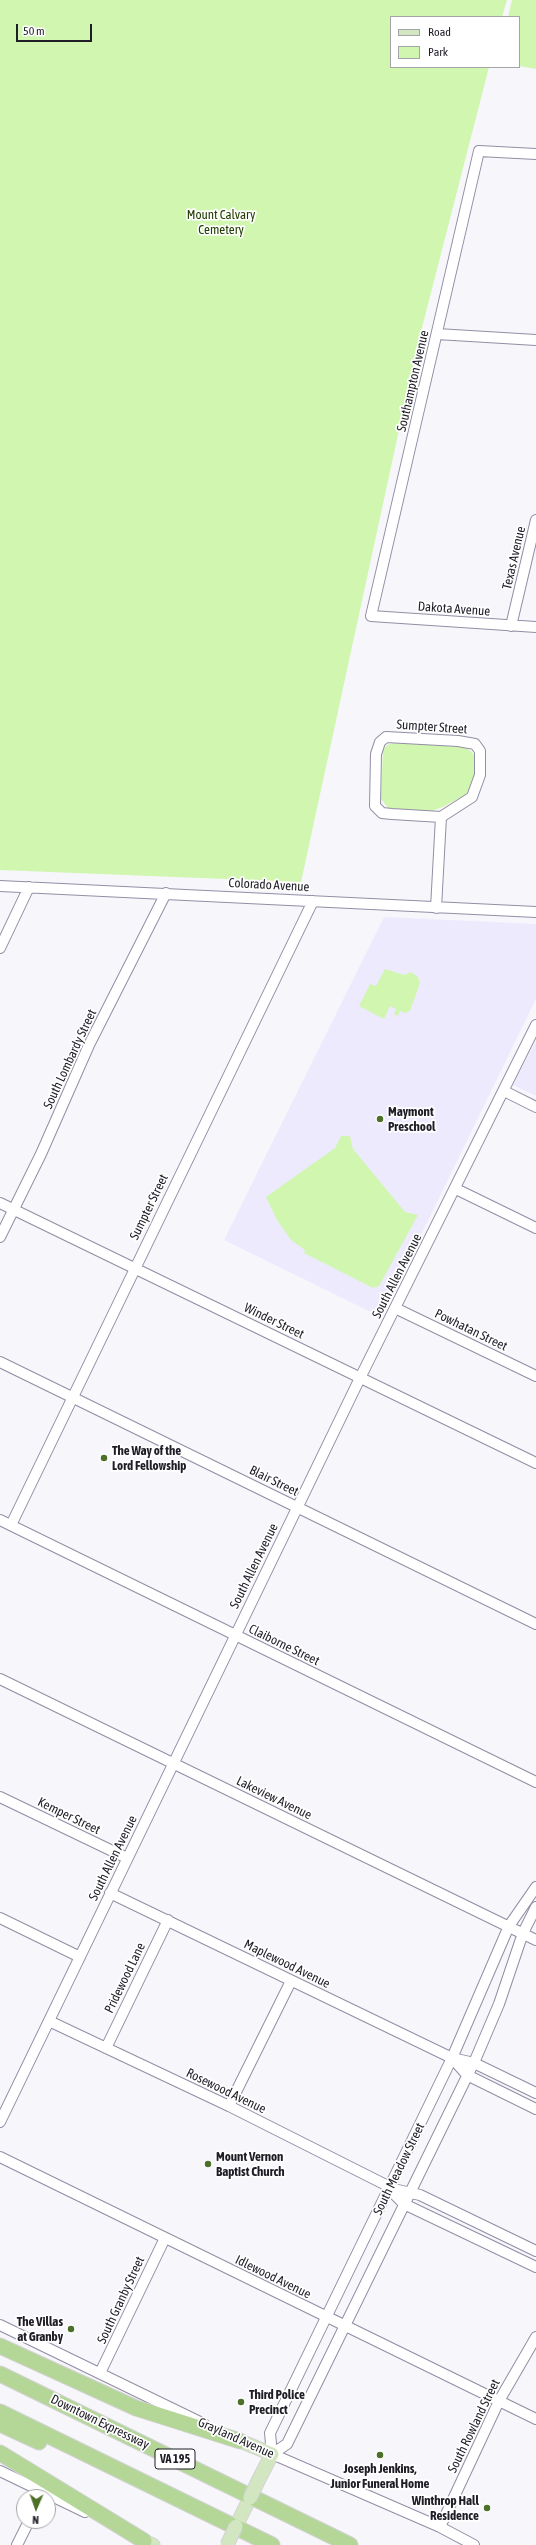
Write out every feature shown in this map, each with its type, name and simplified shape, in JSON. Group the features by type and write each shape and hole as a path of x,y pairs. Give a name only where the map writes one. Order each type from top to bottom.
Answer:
{"highway":[{"path":"0,2346 136,2408 240,2441"},
{"name":"Downtown Expressway","path":"0,2374 350,2545"},
{"name":"VA 195","path":"0,2412 272,2545"},
{"path":"0,2424 73,2457 152,2486"},
{"path":"0,2453 148,2543"}],"main road":[{"name":"Grayland Avenue","path":"240,2441 272,2454"},
{"name":"South Meadow Street","path":"227,2545 272,2454"}],"street":[{"name":"Southampton Avenue","path":"370,616 479,150 536,154"},
{"path":"437,334 536,340"},
{"name":"Texas Avenue","path":"511,626 536,520"},
{"name":"Dakota Avenue","path":"370,616 536,627"},
{"name":"Sumpter Street","path":"386,737 458,741 475,744 480,750 480,775 472,797 441,818 392,814 382,812 375,806 376,754 380,742 386,737"},
{"path":"436,908 441,818"},
{"name":"Colorado Avenue","path":"0,886 536,912"},
{"path":"0,948 29,887"},
{"name":"South Lombardy Street","path":"0,1237 89,1046 166,893"},
{"name":"Sumpter Street","path":"11,1525 71,1397 313,901"},
{"name":"South Allen Avenue","path":"0,2122 360,1378 456,1189 536,1025"},
{"path":"504,1091 536,1107"},
{"path":"456,1189 536,1228"},
{"name":"Winder Street","path":"0,1203 536,1463"},
{"name":"Powhatan Street","path":"395,1308 536,1376"},
{"name":"Blair Street","path":"0,1362 536,1624"},
{"name":"Claiborne Street","path":"0,1520 536,1782"},
{"name":"Lakeview Avenue","path":"0,1680 536,1940"},
{"name":"Kemper Street","path":"0,1797 127,1858"},
{"name":"South Meadow Street","path":"536,1887 509,1926 452,2058 270,2434 272,2454 287,2444 474,2063 499,2004 523,1933 536,1907"},
{"name":"Maplewood Avenue","path":"110,1893 452,2058 474,2063 536,2093"},
{"path":"0,1918 80,1957"},
{"name":"Pridewood Lane","path":"106,2048 168,1920"},
{"path":"228,2106 291,1981"},
{"name":"Rosewood Avenue","path":"49,2021 228,2106 389,2188 410,2192 536,2251"},
{"name":"Maplewood Avenue","path":"452,2058 467,2075 536,2109"},
{"name":"Idlewood Avenue","path":"0,2157 536,2419"},
{"name":"Rosewood Avenue","path":"389,2188 404,2204 536,2267"},
{"name":"South Granby Street","path":"100,2373 165,2238"},
{"name":"Grayland Avenue","path":"0,2325 240,2441"},
{"name":"South Rowland Street","path":"440,2527 499,2401 536,2337"},
{"name":"Grayland Avenue","path":"272,2454 440,2527 474,2545"},
{"path":"0,2471 33,2489"},
{"path":"56,2500 148,2543"},
{"path":"17,2545 25,2529"}],"shaded area":[{"name":"Maymont Preschool","path":"384,917 536,924 536,999 381,1317 224,1240"},
{"path":"536,1041 536,1096 513,1085"}],"green space":[{"name":"Mount Calvary Cemetery","path":"0,0 507,0 502,16 390,16 390,68 489,68 417,347 301,882 0,870"},
{"path":"512,0 536,0 536,69 520,66 520,16 508,16"},
{"path":"394,743 464,747 472,752 476,759 476,771 472,785 466,794 445,806 432,811 388,808 381,799 383,750 387,745"},
{"path":"385,969 404,975 411,972 418,977 420,983 410,1011 405,1013 400,1011 398,1016 394,1014 396,1009 390,1006 384,1019 359,1006 370,984 376,986"},
{"path":"341,1136 350,1136 353,1149 405,1212 418,1215 379,1286 373,1288 304,1253 305,1250 291,1240 277,1220 266,1197 335,1148"}],"place":[{"name":"Maymont Preschool","path":"380,1119"},
{"name":"The Way of the Lord Fellowship","path":"104,1458"},
{"name":"Mount Vernon Baptist Church","path":"208,2164"},
{"name":"The Villas at Granby","path":"71,2329"},
{"name":"Third Police Precinct","path":"241,2402"},
{"name":"Joseph Jenkins, Junior Funeral Home","path":"380,2455"},
{"name":"Winthrop Hall Residence","path":"487,2508"}]}
